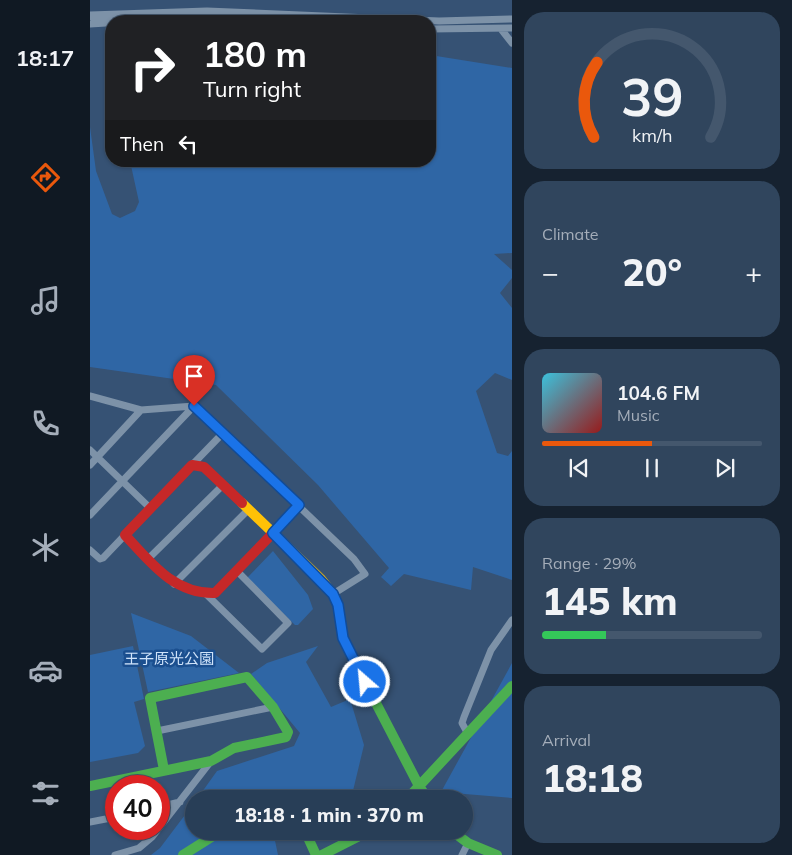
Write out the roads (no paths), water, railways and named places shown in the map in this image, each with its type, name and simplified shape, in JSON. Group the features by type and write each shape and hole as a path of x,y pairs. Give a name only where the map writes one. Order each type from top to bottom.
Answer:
{"street":[{"path":"113,15 207,11 299,15"},
{"path":"90,16 105,15"},
{"path":"90,16 105,20"},
{"path":"436,21 512,19"},
{"path":"90,24 105,23"},
{"path":"436,29 512,28"},
{"path":"500,29 512,43"},
{"path":"90,396 141,410 194,406 354,559 365,574 333,594"},
{"path":"90,515 194,406"},
{"path":"90,465 141,410"},
{"path":"90,550 100,559 103,558 223,433"},
{"path":"90,450 150,508"},
{"path":"192,465 204,467 333,594 347,647 422,790"},
{"path":"148,559 223,485"},
{"path":"125,535 174,584 199,594 215,593 299,505"},
{"path":"174,584 248,510"},
{"path":"206,594 262,649 288,623 237,571"},
{"path":"468,734 462,723 464,717 491,650 512,620"},
{"path":"90,786 212,761 234,748 286,737 288,732 273,707 247,677 150,698 164,770"},
{"path":"415,790 512,686"},
{"path":"157,730 273,707"},
{"path":"115,855 139,848 152,837 212,761"},
{"path":"170,804 181,802"},
{"path":"90,822 105,819"},
{"path":"183,855 207,840"},
{"path":"308,840 316,855"},
{"path":"322,855 351,840"},
{"path":"464,840 496,855"},
{"path":"462,855 468,843"}],"park label":[{"name":"王子原光公園","path":"169,658"}]}
